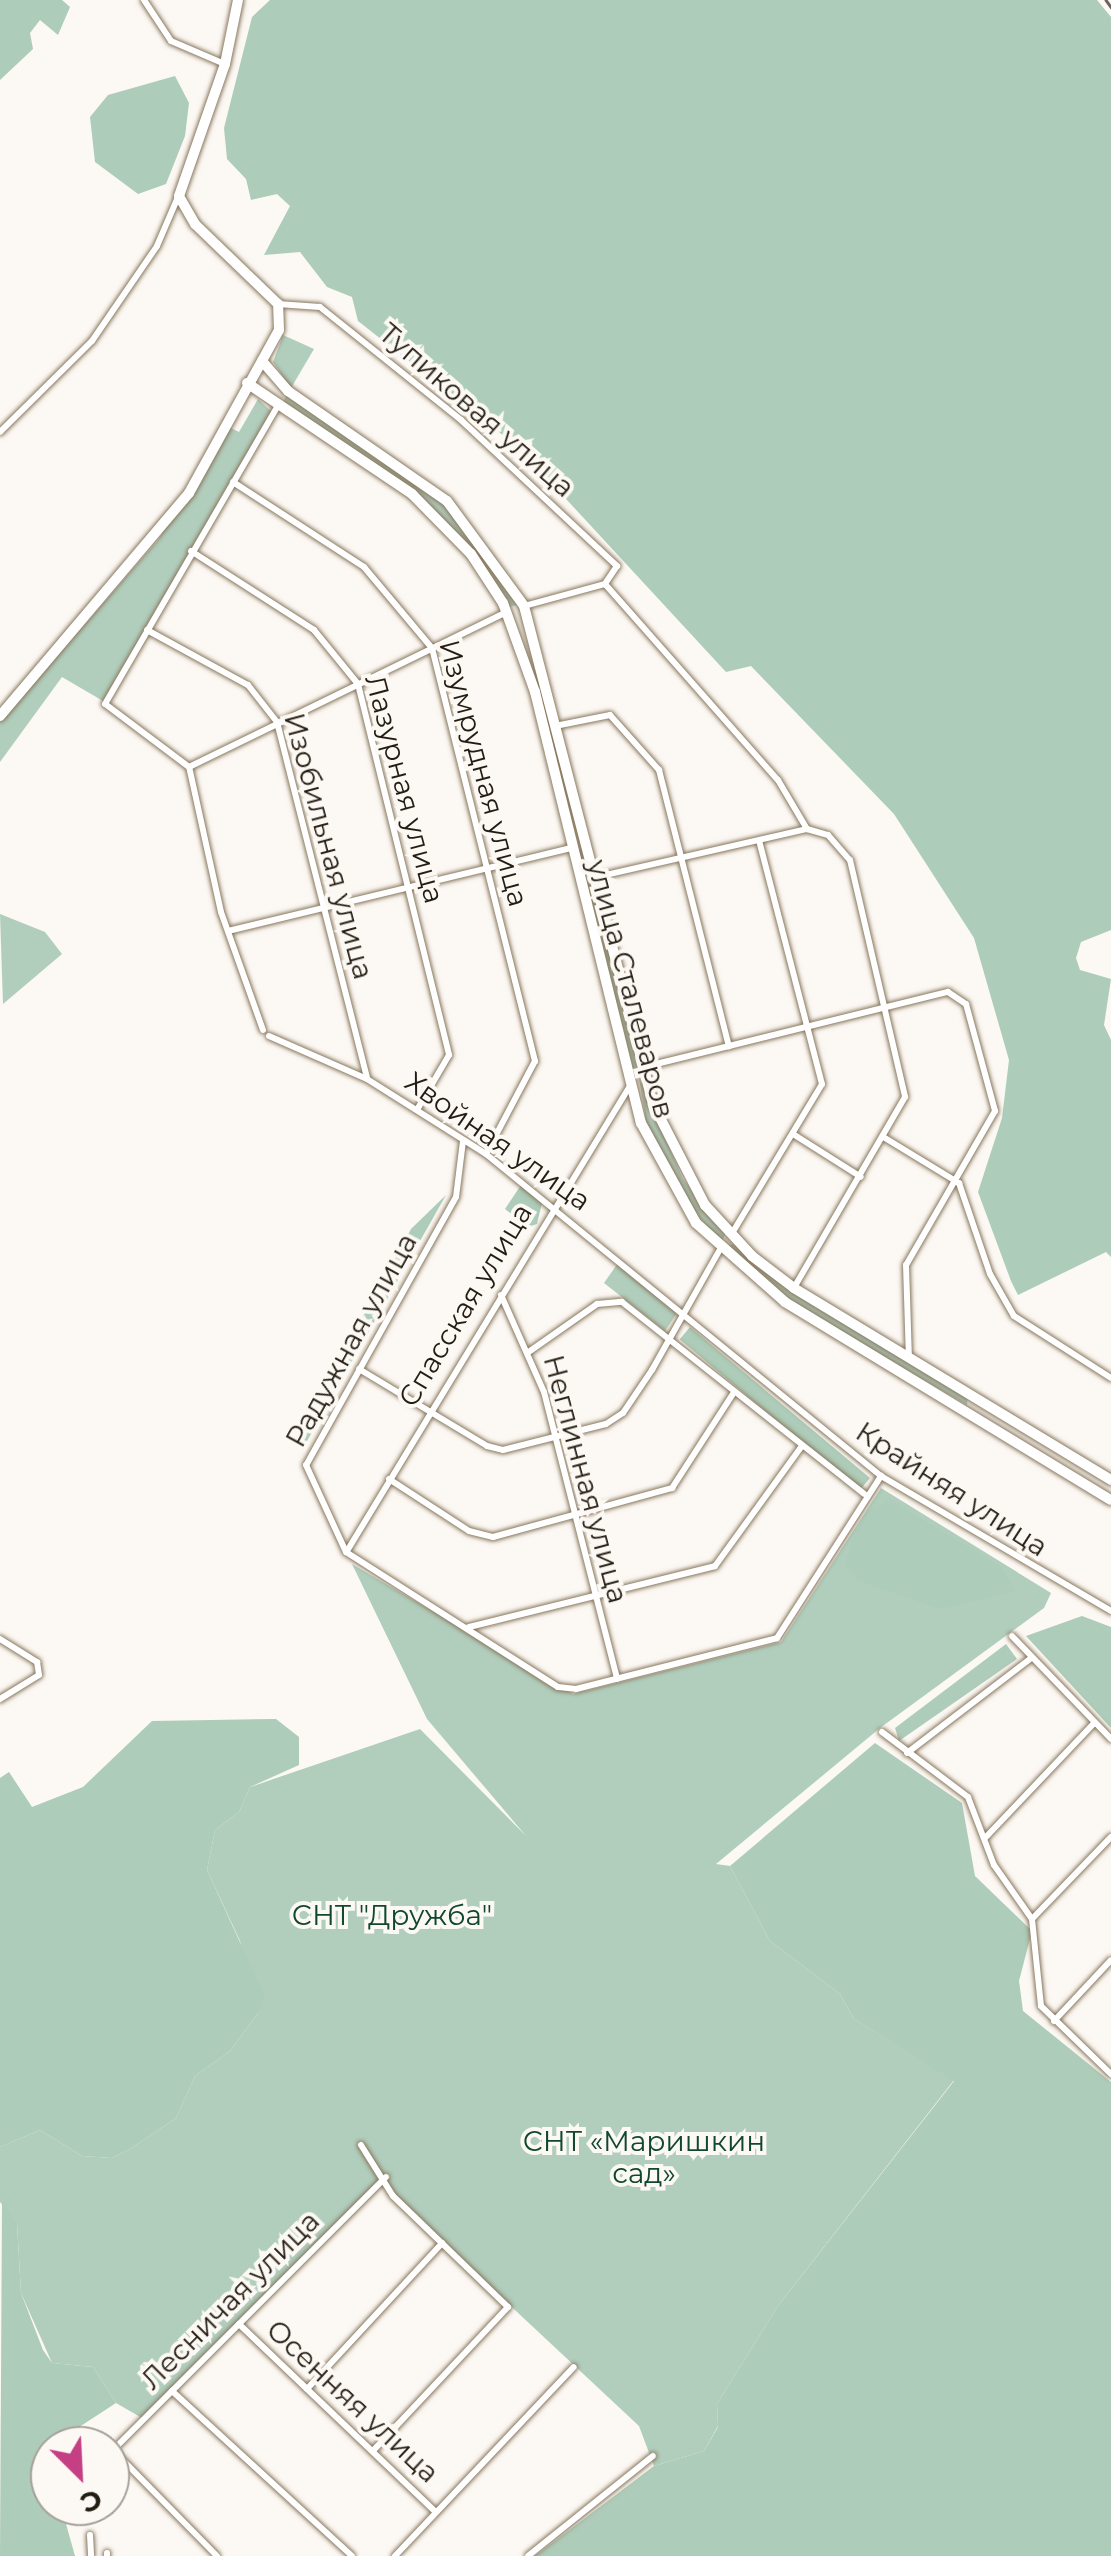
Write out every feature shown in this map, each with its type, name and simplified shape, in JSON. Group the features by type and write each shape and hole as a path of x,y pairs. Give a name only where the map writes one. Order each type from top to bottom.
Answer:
{"main road":[{"path":"0,716 189,494 279,330 278,304 195,224 179,196 225,64 238,0"},
{"name":"улица Сталеваров","path":"262,360 288,391 447,502 524,606 560,725 643,1070 681,1170 731,1236 794,1288 1111,1480"},
{"path":"260,392 273,374"},
{"name":"улица Сталеваров","path":"248,383 434,514 508,612 572,848 629,1082 671,1188 720,1251 785,1302 1111,1500"},
{"path":"278,405 288,391"},
{"path":"508,612 524,606"},
{"path":"572,848 588,844"},
{"path":"629,1082 643,1070"},
{"path":"720,1251 731,1236"},
{"path":"967,1412 975,1398"},
{"path":"1063,1470 1072,1456"}],"street":[{"path":"144,0 171,41 225,64"},
{"path":"0,432 92,340 179,196"},
{"name":"Тупиковая улица","path":"278,304 320,306 461,420 617,566 604,584"},
{"path":"278,405 106,700 110,713 189,767 508,612"},
{"name":"Изумрудная улица","path":"233,482 364,567 432,648 490,866 535,1061 486,1154"},
{"name":"Лазурная улица","path":"191,551 314,630 358,684 411,886 449,1055 418,1108"},
{"path":"524,606 604,584 778,780 808,829"},
{"name":"Изобильная улица","path":"147,630 248,685 277,722 367,1079"},
{"path":"560,725 610,715 652,760 730,1046"},
{"name":"Хвойная улица","path":"189,767 227,932 266,1033 367,1079 418,1108 553,1202 683,1314"},
{"path":"597,878 808,829 828,835 850,860 905,1097 886,1138 794,1288"},
{"path":"731,1236 822,1084 760,842"},
{"path":"227,932 572,848"},
{"path":"643,1070 948,992 974,1017 995,1111 959,1183 906,1265 909,1358"},
{"name":"Спасская улица","path":"346,1552 553,1202 629,1082"},
{"path":"792,1134 861,1177"},
{"path":"886,1138 959,1183 990,1274 1014,1316 1111,1378"},
{"name":"Радужная улица","path":"346,1552 306,1465 456,1197 463,1141"},
{"path":"359,1369 428,1412 503,1450 615,1420 670,1338 720,1251"},
{"name":"Неглинная улица","path":"501,1294 530,1351 556,1436 617,1679"},
{"path":"530,1351 610,1298 670,1338 864,1494"},
{"name":"Крайняя улица","path":"683,1314 882,1476 1111,1612"},
{"path":"389,1479 480,1537 574,1514 672,1488 734,1392"},
{"path":"468,1627 715,1566 801,1446"},
{"path":"346,1552 558,1687 617,1679 778,1638 864,1494 882,1476"},
{"path":"1012,1636 1111,1739"},
{"path":"0,1640 38,1662 40,1674 0,1699"},
{"path":"907,1752 1030,1659"},
{"path":"986,1837 1094,1723"},
{"path":"882,1732 968,1797 994,1865 1032,1919 1034,1992 1054,2020 1110,2071"},
{"path":"1032,1919 1111,1837"},
{"path":"1054,2020 1111,1960"},
{"path":"361,2145 386,2177 392,2196 508,2307 374,2451"},
{"name":"Лесничая улица","path":"217,2556 117,2458 120,2437 172,2391 386,2177"},
{"path":"307,2389 442,2243"},
{"name":"Осенняя улица","path":"239,2324 436,2511"},
{"path":"395,2556 574,2367"},
{"path":"172,2391 352,2556"},
{"path":"528,2556 653,2456"},
{"path":"90,2535 91,2556"}],"green space":[{"path":"0,0 62,0 70,7 58,35 40,20 30,33 33,49 0,80"},
{"path":"270,0 1097,0 1111,17 1111,930 1081,942 1076,958 1080,970 1111,979 1104,1025 1111,1040 1111,1257 1106,1252 1018,1295 1011,1281 978,1192 1002,1118 1009,1060 974,938 894,814 751,666 726,672 518,447 358,321 352,297 327,287 300,252 264,255 290,206 277,194 251,200 246,179 227,159 224,128 252,17"},
{"path":"175,76 189,103 185,136 166,184 138,194 95,162 90,117 108,95"},
{"path":"283,335 314,349 291,388 273,362"},
{"path":"286,396 440,499 517,605 509,607 425,500 315,426 283,402"},
{"path":"258,399 272,412 103,701 62,677 0,762 0,722 158,540 227,426 239,432"},
{"path":"583,849 639,1070 633,1073 578,850"},
{"path":"0,914 45,932 62,954 3,1004"},
{"path":"639,1078 683,1179 725,1234 722,1243 677,1192 648,1133"},
{"path":"521,1185 542,1203 537,1224 528,1227 505,1209"},
{"path":"446,1195 307,1441 295,1440 411,1229"},
{"path":"733,1244 968,1396 967,1405 784,1298 726,1247"},
{"path":"618,1263 677,1313 665,1331 604,1283"},
{"path":"690,1327 870,1478 860,1490 680,1339"},
{"name":"СНТ «Маришкин сад»","path":"881,1488 1051,1593 1044,1608 880,1728 716,1864 730,1866 770,1941 840,1994 854,2019 954,2080 778,2306 717,2404 718,2426 704,2451 654,2466 639,2426 393,2196 386,2178 142,2418 116,2403 93,2367 52,2363 21,2293 17,2223 0,2202 0,2147 40,2130 82,2156 112,2158 130,2149 176,2118 195,2076 230,2051 258,2013 240,1941 207,1870 215,1830 239,1812 250,1787 420,1729 526,1836 427,1719 352,1564 573,1694 781,1642"},
{"path":"890,1500 1000,1566 1016,1591 939,1609 857,1580 845,1564 851,1544 867,1511"},
{"path":"1082,1616 1111,1627 1111,1728 1026,1636"},
{"path":"1006,1644 1017,1659 899,1741 895,1728"},
{"path":"276,1719 299,1737 299,1765 250,1787 239,1812 215,1830 207,1870 265,1997 258,2013 230,2051 195,2076 176,2118 130,2149 112,2158 82,2156 40,2130 0,2147 0,1778 9,1772 32,1807 83,1787 152,1721"},
{"path":"875,1743 962,1803 975,1876 1032,1931 1019,1981 1023,2011 1111,2082 1111,2556 535,2556 654,2466 704,2451 718,2427 717,2404 778,2306 954,2081 854,2019 840,1994 770,1941 730,1866"},
{"path":"2,2202 17,2223 21,2293 43,2350 52,2363 93,2367 116,2403 81,2426 30,2426 30,2526 67,2526 75,2556 0,2556"}],"tram line":[{"path":"1106,0 1111,7"}],"park label":[{"name":"СНТ \"Дружба\"","path":"392,1915"}]}
